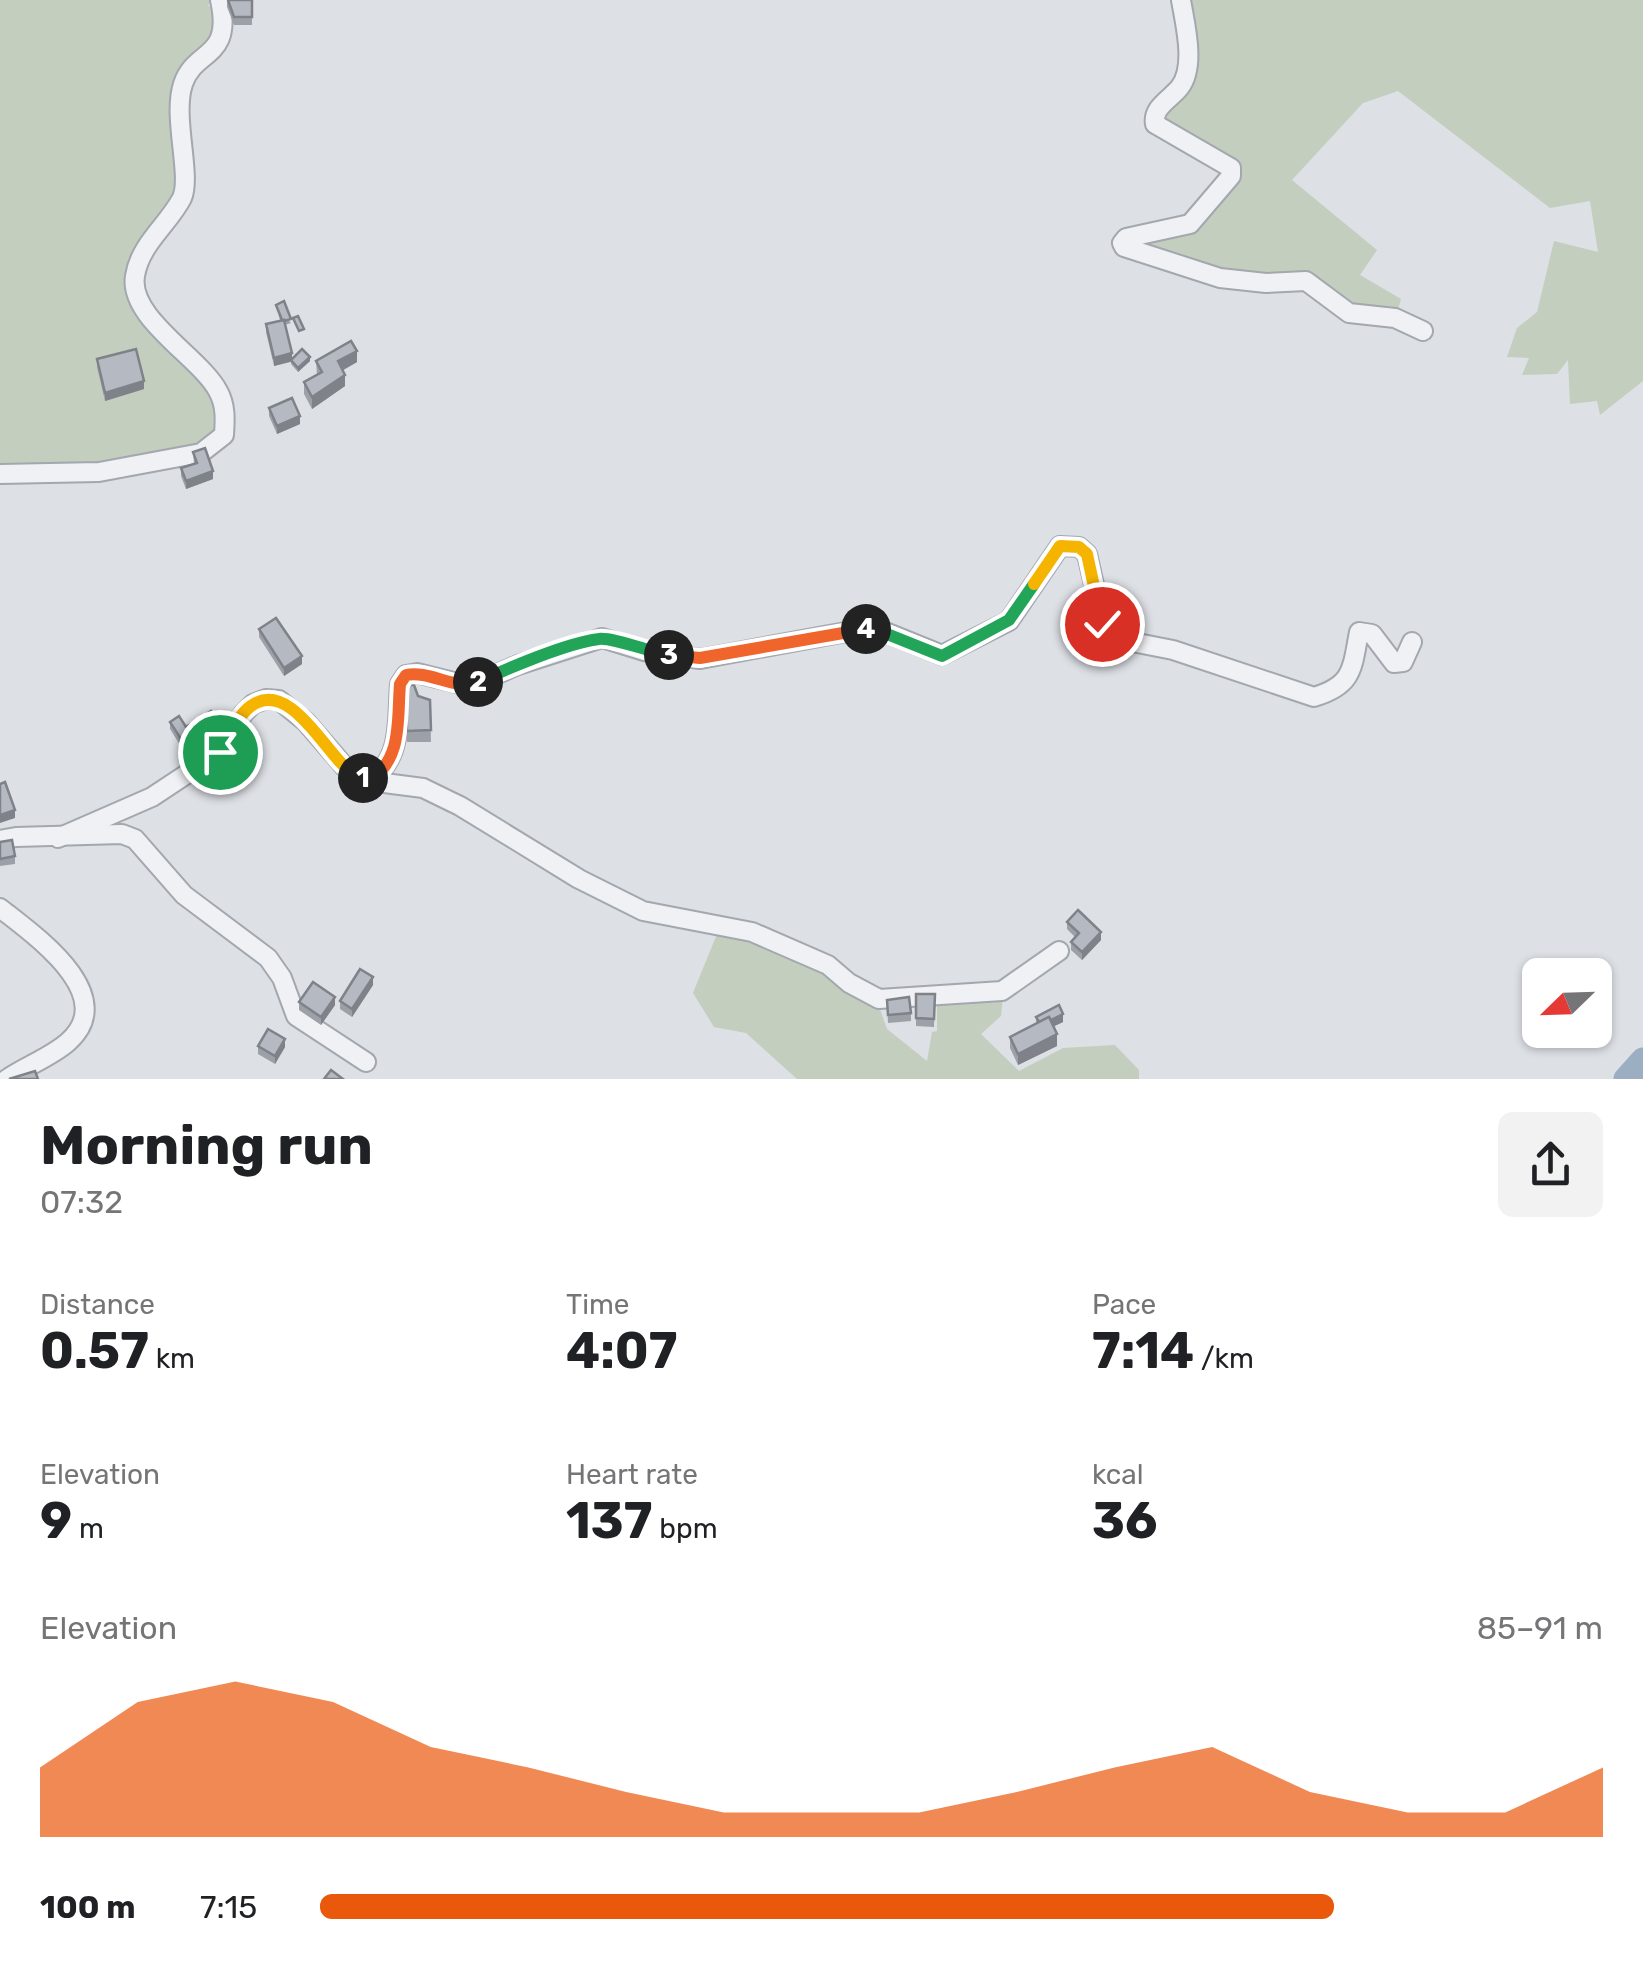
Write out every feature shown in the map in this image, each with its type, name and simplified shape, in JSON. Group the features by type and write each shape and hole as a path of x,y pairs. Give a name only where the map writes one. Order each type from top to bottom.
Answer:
{"street":[{"path":"1181,0 1186,74 1181,86 1157,110 1155,124 1232,168 1231,176 1190,224 1126,238 1124,247 1220,278 1306,281 1348,313 1395,318 1423,331"},
{"path":"0,474 99,472 201,453 224,435 226,412 218,389 153,320 137,295 134,278 150,241 184,195 178,106 184,80 219,43 223,20 216,1"},
{"path":"369,781 384,772 396,749 400,684 406,675 416,673 468,686 602,638 644,652 700,658 872,628 942,656 1009,620 1060,546 1079,547 1087,554 1102,624 1112,638 1173,650 1314,696 1334,691 1350,676 1359,632 1372,634 1394,663 1403,662 1412,642"},
{"path":"58,838 152,798 220,752 243,714 266,699 279,700 344,766 369,781 423,788 460,806 579,879 643,911 752,932 828,965 849,983 880,999 1002,991 1059,951"},
{"path":"0,840 122,834 135,839 184,895 268,958 282,978 296,1016 366,1062"},
{"path":"0,908 53,950 77,982 85,1004 82,1025 67,1043 7,1079"}],"green space":[{"path":"0,0 212,0 208,6 216,8 214,41 179,77 178,193 129,279 213,391 219,433 199,448 97,467 0,469"},
{"path":"1186,0 1643,0 1643,381 1600,415 1597,401 1570,404 1568,360 1557,374 1522,375 1529,358 1507,357 1517,328 1537,312 1554,241 1598,252 1590,201 1550,208 1398,91 1363,103 1292,180 1377,250 1360,275 1401,299 1397,313 1350,308 1314,280 1221,273 1129,242 1183,232 1236,176 1160,121 1185,89"},
{"path":"719,929 796,955 878,1004 887,1029 927,1061 932,1032 937,1031 937,1000 1003,996 1001,1016 981,1034 1019,1071 1063,1048 1115,1045 1139,1070 1139,1079 797,1079 746,1033 714,1027 693,993"}],"building":[{"path":"228,0 252,0 252,17 234,17"},
{"path":"284,301 291,319 284,321 276,305"},
{"path":"298,316 304,329 299,331 293,318"},
{"path":"284,320 292,353 274,358 266,324"},
{"path":"351,341 357,351 338,361 345,375 312,397 304,382 322,372 316,361"},
{"path":"136,349 144,381 105,393 97,359"},
{"path":"302,349 310,357 298,368 291,360"},
{"path":"292,398 300,416 277,426 269,408"},
{"path":"205,448 213,471 186,481 181,468 197,463 193,452"},
{"path":"276,618 302,656 284,668 259,629"},
{"path":"406,685 414,685 418,696 430,700 431,730 407,731"},
{"path":"211,711 219,723 185,745 170,722 179,716 186,727"},
{"path":"5,782 15,810 0,815 0,784"},
{"path":"12,840 15,856 0,859 0,842"},
{"path":"1078,910 1101,932 1082,952 1071,942 1079,933 1067,922"},
{"path":"360,969 373,977 352,1009 340,1001"},
{"path":"313,982 335,997 321,1017 299,1002"},
{"path":"916,994 935,994 934,1019 916,1018"},
{"path":"909,997 911,1013 888,1015 887,1000"},
{"path":"1059,1005 1063,1014 1039,1022 1036,1017"},
{"path":"1049,1017 1057,1034 1018,1054 1010,1037"},
{"path":"268,1029 285,1039 275,1056 258,1046"},
{"path":"331,1070 343,1079 324,1079"},
{"path":"35,1071 38,1079 9,1079"}],"waterway":[{"path":"1626,1079 1643,1060"}],"route":[{"path":"220,752 253,704 279,700 306,722 344,766 369,781 384,772 396,749 400,684 406,675 416,673 468,686 602,638 644,652 700,658 872,628 942,656 1009,620 1060,546 1079,547 1087,554 1102,624"}]}
